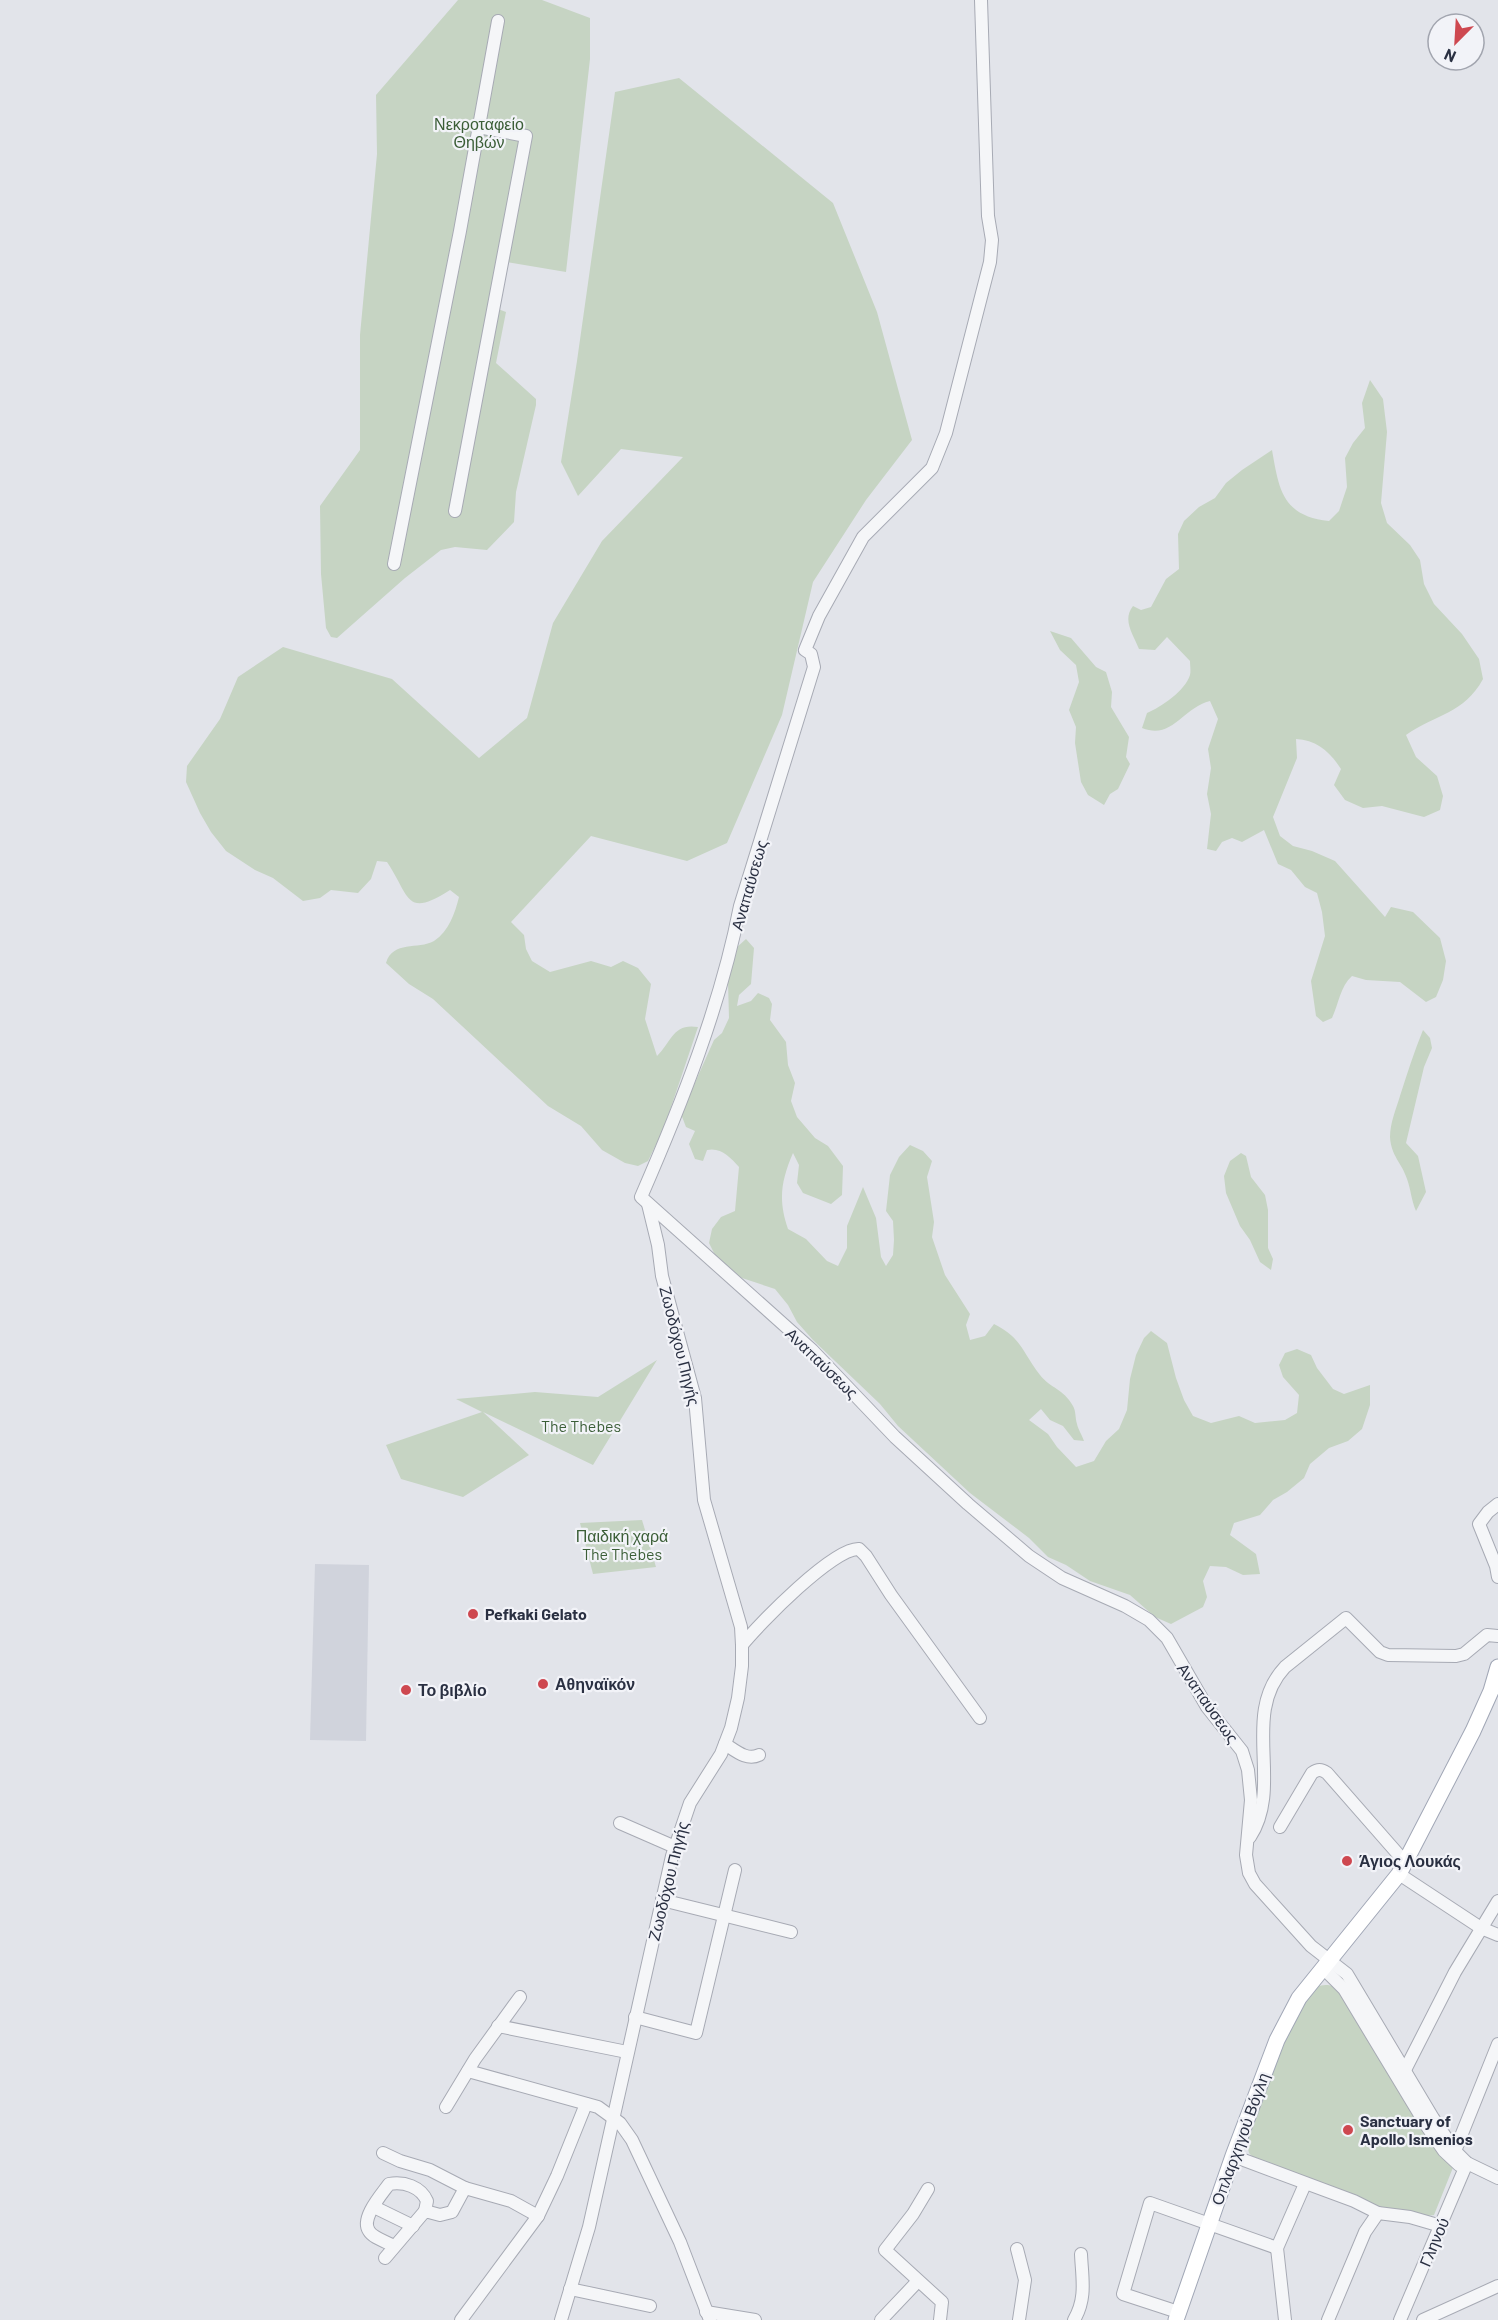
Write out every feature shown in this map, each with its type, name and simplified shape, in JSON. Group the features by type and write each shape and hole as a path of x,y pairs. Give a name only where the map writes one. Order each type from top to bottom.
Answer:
{"main road":[{"name":"Οπλαρχηγού Βόγλη","path":"1177,2316 1233,2156 1277,2040 1299,1998 1402,1868 1473,1731 1491,1691 1498,1667"}],"street":[{"name":"Αναπαύσεως","path":"981,0 987,216 992,240 990,262 946,433 932,468 863,537 819,616 805,650 811,654 814,667 740,906 733,942 719,991 659,1155 641,1197 812,1350 895,1437 1029,1556 1062,1578 1125,1606 1149,1620 1167,1638 1207,1707 1242,1751 1248,1770 1251,1800 1246,1855 1249,1873 1256,1884 1326,1963 1347,1974 1406,2077"},
{"path":"394,564 460,231 498,21"},
{"path":"455,512 526,136 478,127"},
{"name":"Ζωοδόχου Πηγής","path":"561,2320 589,2227 612,2116 675,1847 690,1803 725,1744 738,1698 742,1666 741,1627 704,1500 695,1398 662,1276 657,1240 648,1204"},
{"path":"657,1240 666,1233 679,1231"},
{"path":"1498,1504 1479,1524 1498,1577"},
{"path":"742,1645 794,1591 841,1555 852,1548 859,1549 980,1718"},
{"path":"1248,1840 1259,1821 1264,1798 1262,1729 1266,1703 1277,1676 1286,1667 1347,1618 1376,1650 1388,1655 1456,1656 1464,1654 1487,1635 1498,1636"},
{"path":"725,1744 746,1757 753,1758 759,1755"},
{"path":"1280,1827 1312,1773 1317,1769 1322,1770 1327,1773 1402,1868 1481,1928 1498,1935"},
{"path":"620,1823 675,1847"},
{"path":"635,2017 696,2033 735,1870"},
{"path":"662,1900 791,1932"},
{"path":"1406,2077 1455,1972 1498,1900"},
{"path":"446,2107 519,1997"},
{"path":"498,2026 627,2052"},
{"path":"1455,2151 1498,2044"},
{"path":"468,2071 598,2107 612,2116 632,2140 680,2242 708,2316 755,2320"},
{"path":"1406,2077 1466,2166 1498,2178"},
{"path":"1406,2077 1435,2139 1444,2151 1498,2187"},
{"path":"461,2320 538,2216 586,2104"},
{"path":"383,2153 430,2170 465,2188 511,2201 538,2216"},
{"path":"1233,2156 1354,2201 1378,2214 1410,2217 1442,2226"},
{"name":"Γληνού","path":"1400,2320 1466,2166"},
{"path":"384,2258 425,2211 427,2201 418,2189 395,2182 389,2184 367,2219 370,2234 394,2246"},
{"path":"1285,2320 1277,2248 1305,2184"},
{"path":"425,2211 440,2215 452,2212 465,2188"},
{"path":"928,2189 913,2214 885,2250 942,2302 940,2320"},
{"path":"1177,2316 1123,2294 1150,2203 1277,2248"},
{"path":"374,2206 413,2226"},
{"path":"1328,2320 1365,2232 1378,2214"},
{"path":"1017,2249 1025,2280 1019,2320"},
{"path":"1074,2320 1081,2307 1084,2292 1081,2254"},
{"path":"881,2320 918,2281"},
{"path":"1423,2320 1498,2286"},
{"path":"570,2289 650,2306"}],"shaded area":[{"path":"315,1564 369,1565 366,1741 310,1740"}],"green space":[{"name":"Νεκροταφείο Θηβών","path":"458,0 542,0 590,18 590,59 566,272 507,262 498,309 506,312 496,363 536,399 516,492 514,522 487,550 455,547 441,550 405,578 337,638 331,637 326,628 321,574 320,506 360,450 360,335 377,154 376,95"},
{"path":"679,78 833,203 877,312 912,440 866,500 813,582 782,715 727,843 687,861 591,836 511,922 524,935 526,949 532,961 550,972 591,961 611,967 623,961 638,968 651,984 645,1019 657,1056 678,1030 690,1026 698,1027 664,1128 648,1161 638,1166 625,1163 602,1150 581,1126 548,1106 433,999 409,984 386,963 389,956 400,948 428,944 439,937 451,921 459,897 450,890 435,899 416,903 410,900 405,893 387,862 377,861 371,879 358,893 331,890 320,898 303,901 273,878 255,870 226,851 211,832 186,782 187,766 220,719 238,677 283,647 392,679 479,758 527,718 553,623 602,541 683,457 621,449 578,496 561,462 615,92"},
{"path":"1370,380 1383,399 1387,432 1381,503 1387,523 1410,545 1420,560 1424,584 1434,604 1462,634 1479,659 1483,679 1467,700 1458,707 1406,735 1416,757 1437,776 1443,796 1440,810 1424,817 1382,806 1363,808 1345,800 1334,785 1341,769 1332,757 1317,744 1296,739 1297,758 1273,817 1280,836 1293,846 1335,861 1385,917 1391,907 1413,912 1440,938 1446,961 1443,980 1436,997 1426,1002 1400,982 1366,980 1352,976 1342,990 1332,1018 1323,1022 1316,1016 1311,981 1325,936 1317,893 1305,887 1291,870 1278,864 1264,830 1242,842 1232,838 1222,842 1216,851 1207,849 1211,814 1207,794 1211,768 1208,749 1218,719 1210,701 1192,710 1170,727 1153,731 1142,728 1147,713 1165,703 1183,687 1190,675 1190,661 1167,637 1155,650 1139,649 1128,617 1133,606 1141,610 1151,607 1166,579 1179,569 1178,534 1184,521 1199,507 1215,498 1226,483 1242,470 1272,450 1277,477 1292,507 1313,518 1329,521 1339,511 1347,487 1345,458 1365,428 1362,403"},
{"path":"1050,631 1071,638 1096,667 1106,672 1112,692 1111,707 1129,737 1126,757 1130,764 1118,789 1110,794 1104,805 1088,795 1081,782 1075,743 1076,727 1069,710 1079,682 1076,665 1060,650"},
{"path":"746,939 754,948 751,984 739,995 737,1006 751,1001 758,993 769,998 772,1004 770,1020 786,1042 788,1065 795,1083 791,1101 797,1117 815,1138 828,1146 843,1166 842,1195 831,1204 803,1193 797,1183 799,1165 793,1153 782,1191 783,1209 788,1229 806,1239 827,1261 838,1266 847,1248 847,1226 863,1187 876,1218 881,1257 886,1266 893,1255 894,1240 893,1221 886,1211 890,1175 899,1157 910,1145 923,1151 932,1161 927,1177 934,1222 932,1237 945,1275 970,1314 966,1325 970,1340 985,1336 994,1324 1003,1329 1021,1346 1044,1380 1069,1400 1074,1408 1084,1441 1074,1440 1063,1426 1050,1420 1041,1409 1029,1420 1048,1434 1076,1467 1094,1461 1106,1441 1119,1429 1127,1410 1130,1379 1136,1355 1144,1338 1151,1331 1167,1343 1176,1378 1193,1416 1211,1423 1239,1416 1255,1423 1285,1420 1297,1413 1299,1395 1283,1377 1279,1365 1285,1353 1297,1349 1311,1355 1317,1368 1333,1389 1344,1394 1370,1385 1370,1405 1362,1429 1348,1441 1329,1448 1310,1464 1304,1478 1273,1500 1260,1515 1234,1523 1230,1535 1256,1554 1260,1574 1243,1575 1226,1567 1210,1566 1203,1581 1207,1597 1203,1607 1171,1624 1155,1617 1130,1595 1090,1581 1066,1565 1048,1557 1029,1538 970,1493 898,1426 880,1404 813,1340 797,1322 788,1305 775,1289 739,1277 717,1259 709,1243 712,1229 721,1217 735,1211 739,1167 729,1156 712,1149 707,1150 703,1161 695,1159 689,1144 695,1131 686,1127 681,1114 714,1040 722,1033 729,1018 728,982 736,948"},
{"path":"1423,1030 1430,1038 1432,1048 1424,1067 1406,1143 1418,1156 1426,1192 1416,1211 1405,1173 1394,1154 1390,1137 1395,1111"},
{"path":"1241,1153 1246,1156 1251,1177 1265,1195 1268,1210 1268,1248 1273,1259 1271,1270 1260,1262 1250,1240 1240,1226 1226,1193 1224,1176 1230,1161"},
{"name":"The Thebes","path":"657,1360 593,1465 483,1412 529,1455 463,1497 401,1479 386,1445 482,1412 456,1399 535,1392 598,1397"},
{"name":"Παιδική χαρά The Thebes","path":"642,1520 656,1567 593,1574 580,1523"},
{"path":"1319,1986 1336,1987 1454,2165 1434,2215 1417,2215 1371,2205 1256,2161 1249,2153 1247,2144 1287,2033 1309,1995"}],"place":[{"name":"Pefkaki Gelato","path":"473,1614"},
{"name":"Αθηναϊκόν","path":"543,1684"},
{"name":"Το βιβλίο","path":"406,1690"},
{"name":"Άγιος Λουκάς","path":"1347,1861"},
{"name":"Sanctuary of Apollo Ismenios","path":"1348,2130"}]}
